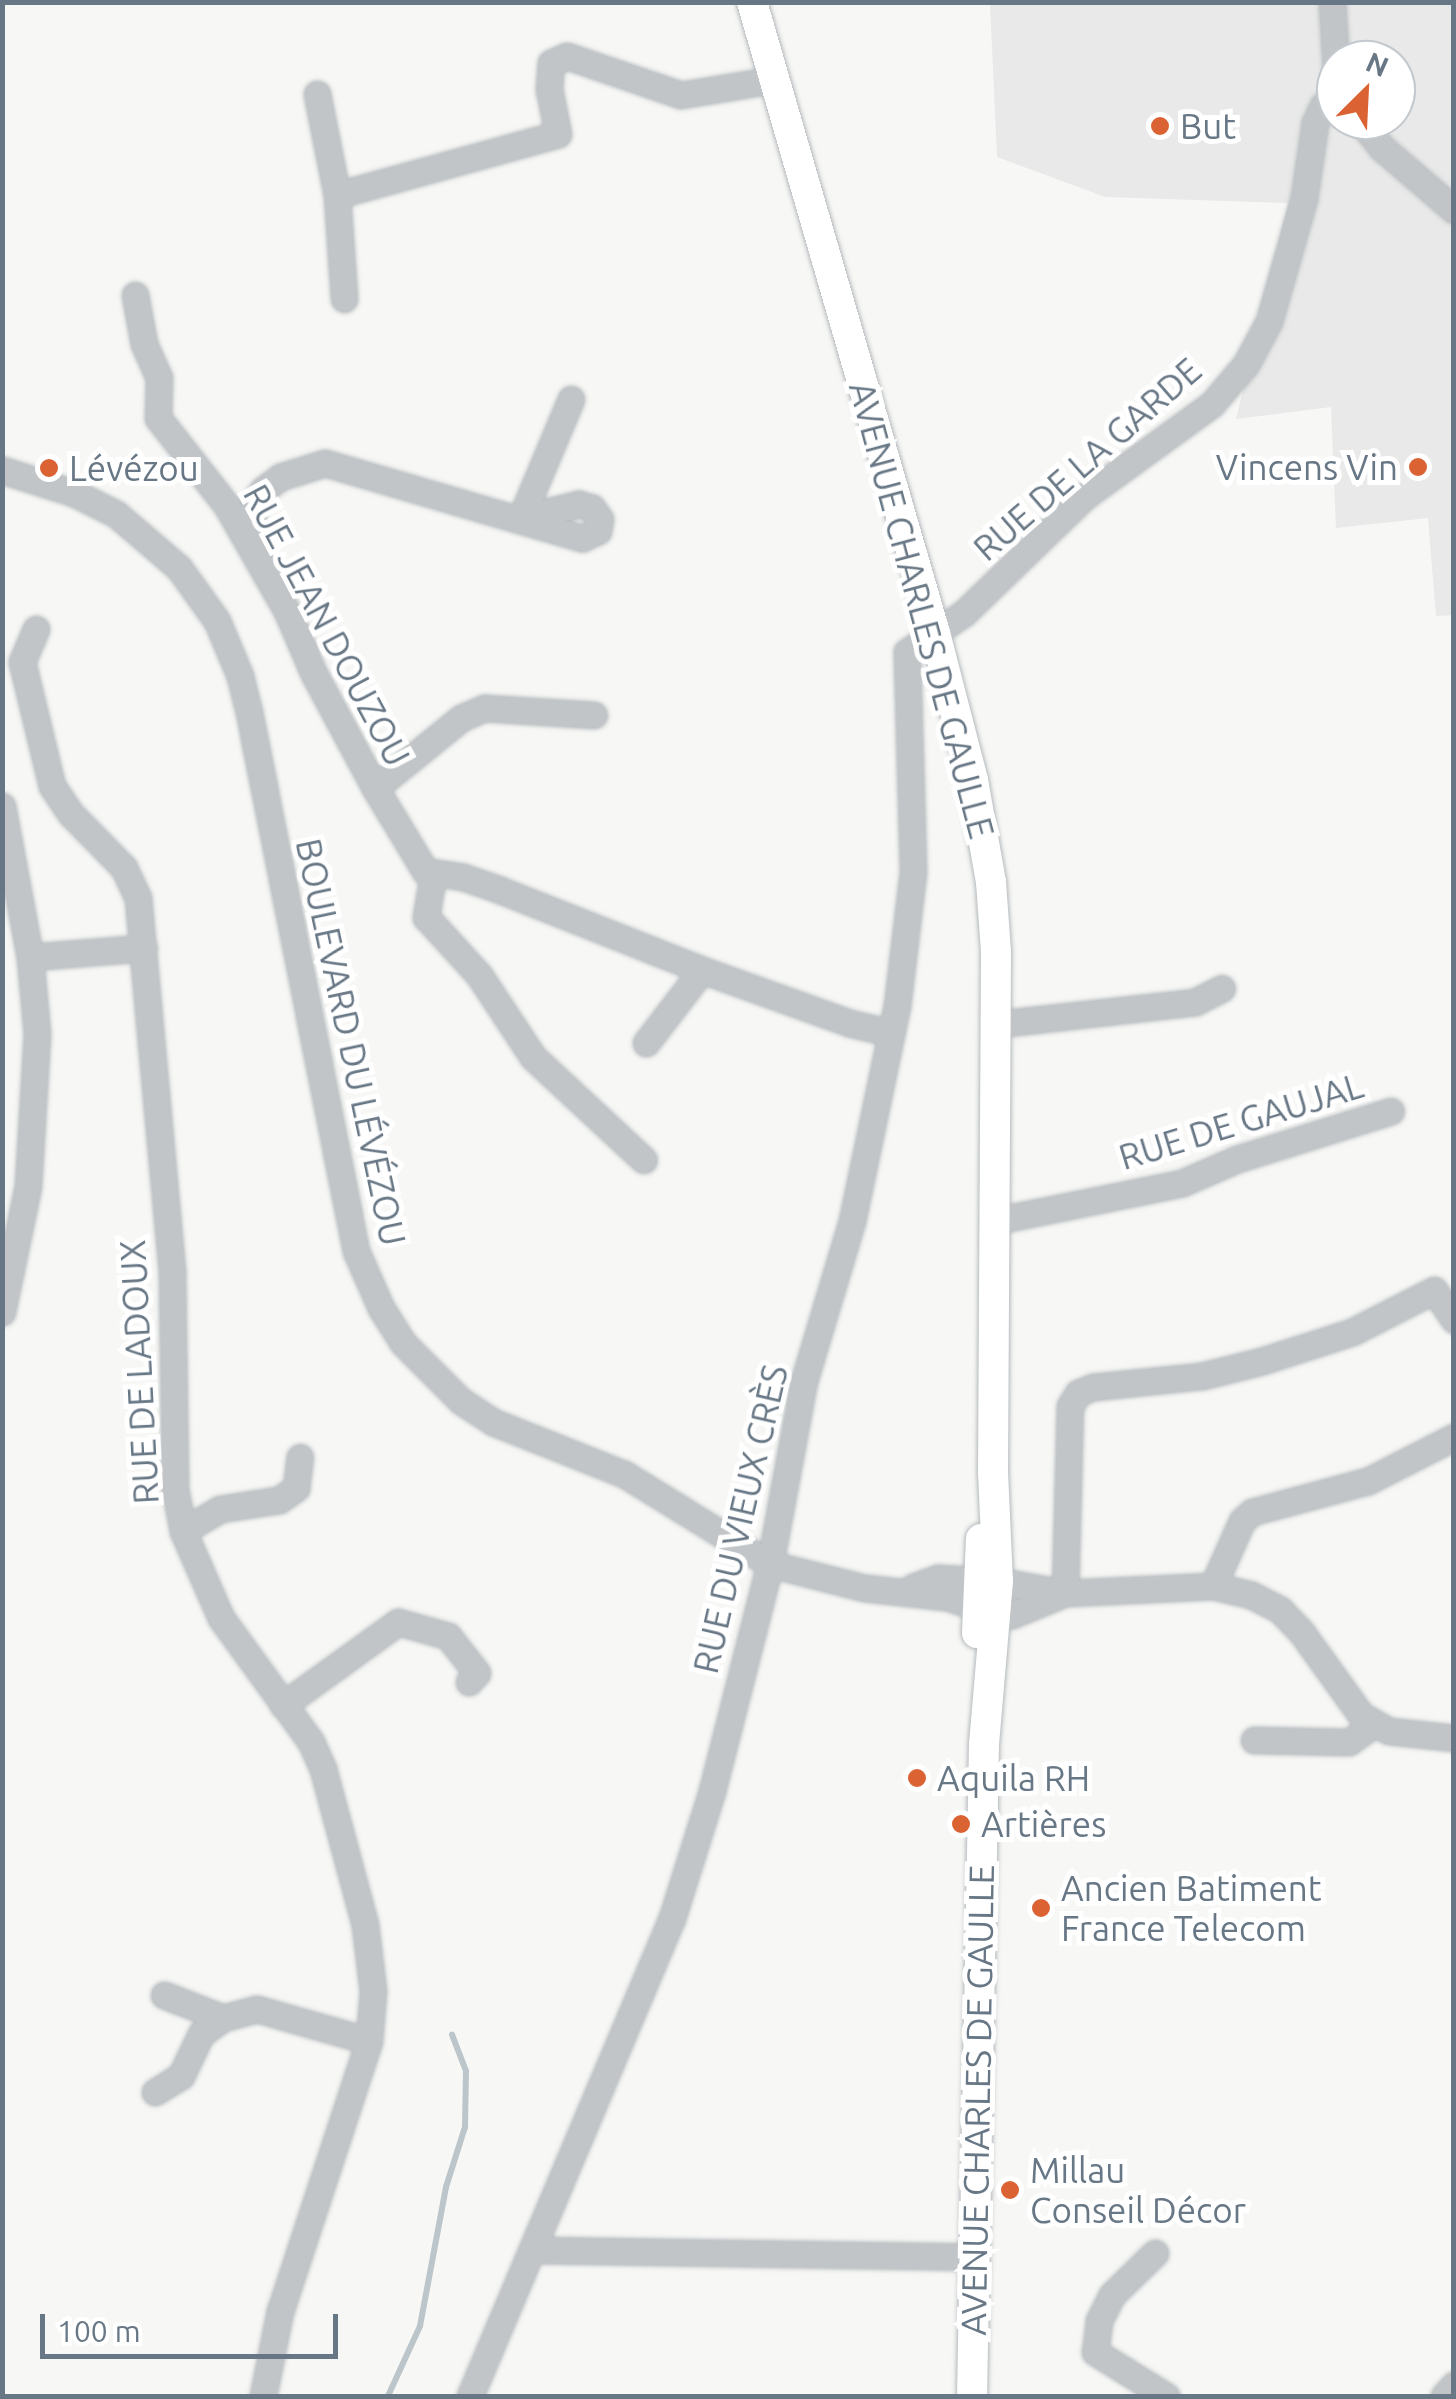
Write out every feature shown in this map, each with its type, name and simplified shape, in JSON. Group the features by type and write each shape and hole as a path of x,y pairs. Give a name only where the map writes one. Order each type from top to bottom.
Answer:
{"main road":[{"name":"AVENUE CHARLES DE GAULLE","path":"752,2 935,633 984,828 996,952 992,1472 972,2396"},
{"name":"AVENUE CHARLES DE GAULLE","path":"984,1744 987,1595"}],"street":[{"path":"1332,2 1334,40"},
{"path":"337,195 558,134 549,89 551,64 567,56 681,95 773,80"},
{"path":"317,94 337,195 344,299"},
{"name":"RUE DE LA GARDE","path":"935,633 964,613 1084,498 1212,404 1246,364 1269,321 1304,198 1316,123"},
{"path":"1376,140 1454,210"},
{"name":"RUE JEAN DOUZOU","path":"135,295 144,344 159,378 158,418 227,506 287,611 313,672 375,788 415,858 433,875"},
{"path":"287,611 252,521 254,502 280,477 308,466 344,466 520,518 571,399"},
{"name":"BOULEVARD DU LÉVÉZOU","path":"7,477 38,480 88,500 116,514 157,546 200,594 231,652 249,712 352,1233 366,1276 404,1343 461,1401 494,1422 624,1474 770,1564 865,1588 987,1595"},
{"name":"RUE DE LADOUX","path":"36,629 22,662 52,786 71,814 124,868 138,898 172,1272 175,1489 183,1531 221,1618 311,1742 342,1829 367,1944 373,1991 369,2041 280,2312 263,2396"},
{"name":"RUE DU VIEUX CRÈS","path":"470,2396 672,1918 712,1791 770,1564 804,1380 848,1237 891,1032 913,870 907,652 935,633"},
{"path":"375,788 461,718 486,708 594,715"},
{"path":"2,806 30,957 37,1034 30,1168 2,1312"},
{"path":"644,1160 533,1058 479,975 426,916 433,875 464,877 848,1023 891,1032"},
{"path":"30,957 144,948"},
{"path":"646,1043 702,970"},
{"path":"996,1024 1195,1002 1222,988"},
{"name":"RUE DE GAUJAL","path":"994,1221 1182,1184 1237,1158 1391,1110"},
{"path":"1065,1593 1070,1406 1078,1393 1092,1387 1202,1376 1262,1361 1352,1332 1444,1283 1454,1320"},
{"path":"1213,1586 1242,1521 1252,1512 1368,1481 1454,1437"},
{"path":"183,1531 220,1509 279,1500 296,1488 300,1457"},
{"path":"987,1595 1012,1615 1065,1593 1213,1586 1251,1594 1280,1610 1302,1633 1351,1704 1374,1724 1404,1734 1454,1738"},
{"path":"283,1705 398,1622 448,1636 477,1673 469,1682"},
{"path":"1254,1740 1349,1742 1374,1724"},
{"path":"164,1994 223,2018"},
{"path":"155,2092 181,2076 201,2034 223,2018 257,2009 369,2041"},
{"path":"533,2250 974,2257"},
{"path":"1155,2254 1112,2295 1099,2322 1095,2352 1166,2396"},
{"path":"1444,2396 1454,2385"}],"shaded area":[{"path":"990,3 1453,3 1453,615 1436,616 1428,518 1336,528 1331,407 1236,419 1288,203 1105,197 997,157"}],"waterway":[{"path":"388,2396 420,2326 446,2187 465,2127 466,2071 452,2035"}],"place":[{"name":"But","path":"1160,126"},
{"name":"Vincens Vin","path":"1418,467"},
{"name":"Lévézou","path":"49,468"},
{"name":"Aquila RH","path":"917,1778"},
{"name":"Artières","path":"961,1824"},
{"name":"Ancien Batiment France Telecom","path":"1041,1908"},
{"name":"Millau Conseil Décor","path":"1010,2190"}]}
